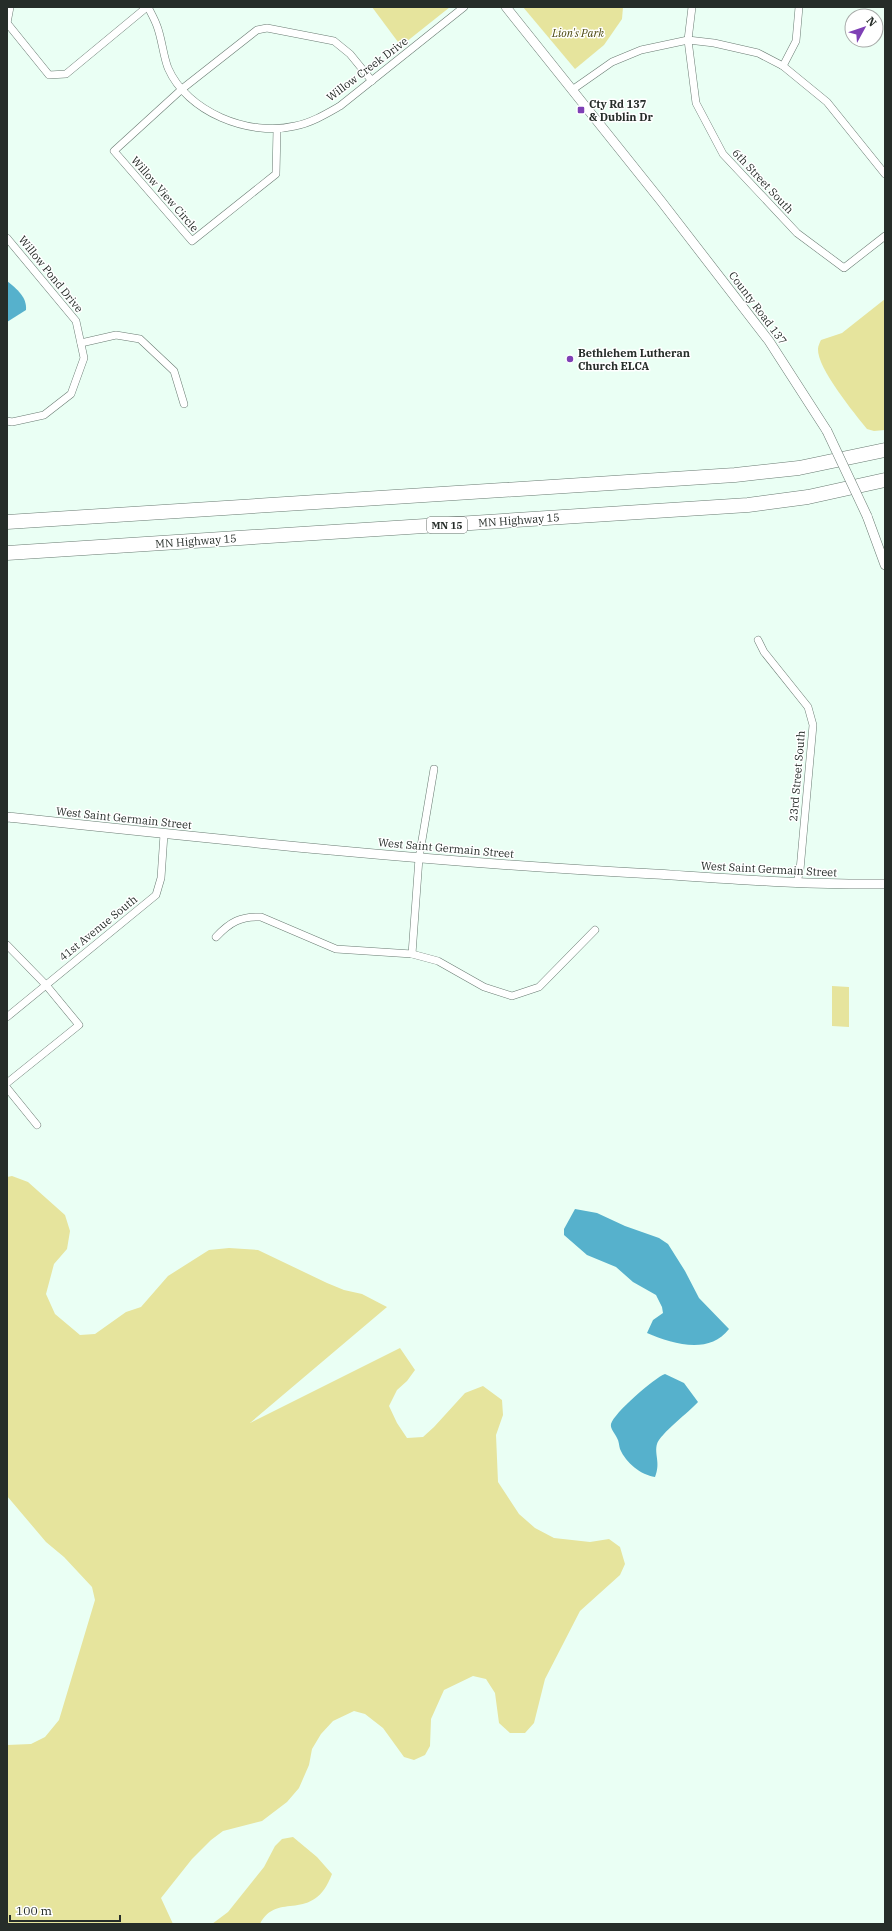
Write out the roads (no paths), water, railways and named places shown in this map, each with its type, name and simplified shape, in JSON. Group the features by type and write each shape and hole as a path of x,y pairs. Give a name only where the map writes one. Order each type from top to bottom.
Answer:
{"highway":[{"path":"7,522 735,476 799,468 885,450"},
{"name":"MN Highway 15","path":"7,554 748,505 808,497 885,480"}],"street":[{"path":"10,7 7,23 49,74 66,74 147,7"},
{"name":"Willow Creek Drive","path":"147,7 157,25 168,68 192,101 209,112 226,119 247,125 277,129 296,126 318,118 340,106 464,7"},
{"name":"County Road 137","path":"506,7 769,341 827,431 867,516 885,565"},
{"name":"6th Street South","path":"692,7 688,40 696,103 723,154 797,233 844,268 885,236"},
{"path":"783,66 796,41 799,7"},
{"path":"182,89 257,30 267,28 334,41 350,54 372,81"},
{"path":"572,90 612,62 640,50 688,40 714,43 758,53 783,66 827,102 885,174"},
{"name":"Willow View Circle","path":"182,89 114,151 192,241 276,174 277,129"},
{"name":"Willow Pond Drive","path":"7,238 76,321 84,358 71,394 44,415 12,422 7,421"},
{"path":"81,343 116,335 140,339 174,371 184,404"},
{"name":"23rd Street South","path":"758,640 764,652 808,707 813,725 800,870 797,882"},
{"path":"412,954 419,858 434,769"},
{"name":"West Saint Germain Street","path":"7,817 164,834 419,858 597,871 797,882 885,884"},
{"name":"41st Avenue South","path":"7,1017 156,895 162,878 164,834"},
{"path":"216,937 228,924 248,916 261,918 336,949 412,954 438,961 484,987 512,996 539,987 595,930"},
{"path":"7,945 46,985 79,1024 7,1083"},
{"path":"7,1088 37,1124"}],"water":[{"path":"7,281 18,290 23,297 26,310 7,322"},
{"path":"575,1209 597,1213 625,1226 659,1238 668,1244 685,1271 699,1298 729,1329 721,1337 701,1345 690,1345 668,1341 647,1333 653,1320 663,1313 662,1307 656,1295 633,1282 616,1267 587,1255 564,1235 564,1229"},
{"path":"665,1374 684,1383 698,1402 659,1440 656,1448 657,1472 655,1477 644,1474 634,1468 626,1459 620,1449 611,1424 619,1412 635,1396 652,1382"}],"place":[{"name":"Cty Rd 137 & Dublin Dr","path":"581,110"},
{"name":"Bethlehem Lutheran Church ELCA","path":"570,359"}],"park label":[{"name":"Lion's Park","path":"578,33"}]}
